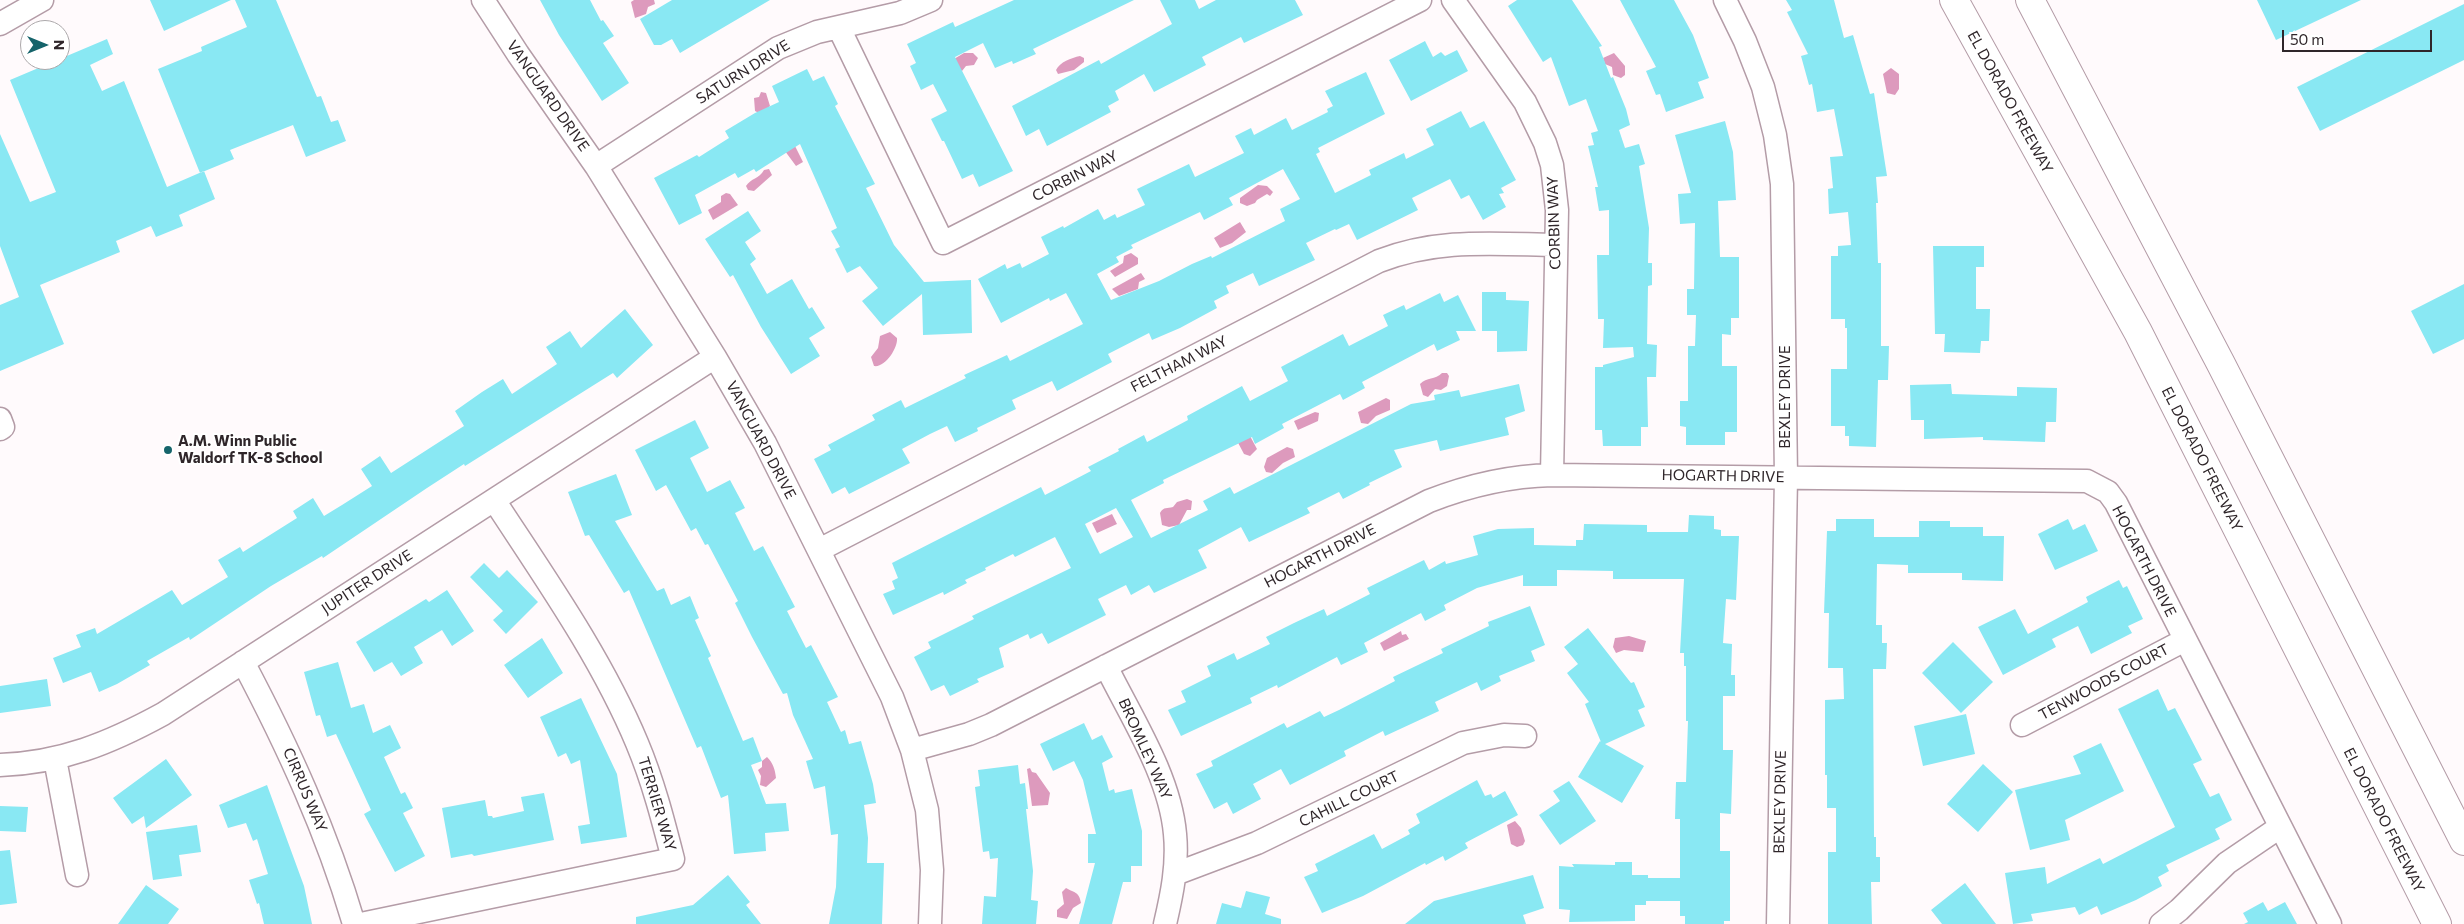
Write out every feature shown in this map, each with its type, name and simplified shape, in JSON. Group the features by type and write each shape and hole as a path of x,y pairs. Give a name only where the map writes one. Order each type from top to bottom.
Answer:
{"highway":[{"name":"EL DORADO FREEWAY","path":"1954,0 2138,332 2437,924"},
{"path":"2030,0 2217,356 2464,841"}],"street":[{"path":"0,24 42,0"},
{"name":"VANGUARD DRIVE","path":"483,0 596,166 715,357 765,443 892,697 912,750 927,810 931,844 930,924"},
{"name":"SATURN DRIVE","path":"596,166 778,48 797,39 884,18 931,0"},
{"name":"CORBIN WAY","path":"838,28 943,244 1420,0"},
{"name":"CORBIN WAY","path":"1453,0 1524,102 1545,143 1556,188 1552,475"},
{"name":"BEXLEY DRIVE","path":"1725,0 1745,41 1762,87 1775,135 1782,184 1786,477 1778,924"},
{"name":"FELTHAM WAY","path":"819,550 1379,260 1420,247 1441,244 1556,244"},
{"name":"JUPITER DRIVE","path":"0,766 54,759 121,737 163,714 715,357"},
{"path":"0,419 3,427 0,429"},
{"name":"HOGARTH DRIVE","path":"912,750 969,734 991,725 1429,501 1478,484 1521,476 1552,475 2087,481 2108,492 2116,503 2330,924"},
{"name":"TERRIER WAY","path":"361,924 673,859 648,770 612,692 559,599 494,500"},
{"name":"TENWOODS COURT","path":"2022,725 2185,640"},
{"name":"CIRRUS WAY","path":"243,662 296,766 339,874 354,924"},
{"name":"BROMLEY WAY","path":"1106,666 1165,787 1176,834 1176,874 1165,924"},
{"name":"CAHILL COURT","path":"1176,874 1257,844 1463,743 1504,735 1525,736"},
{"path":"54,759 77,875"},
{"path":"2161,924 2179,910 2227,863 2280,827"}],"shaded area":[{"path":"634,0 654,0 655,4 648,7 646,14 635,18 631,2"},
{"path":"964,53 973,53 978,58 974,65 966,66 962,71 949,62"},
{"path":"1614,53 1625,66 1625,75 1621,78 1613,75 1612,67 1605,64 1603,58"},
{"path":"1080,56 1084,58 1084,62 1074,70 1058,74 1056,70 1060,65"},
{"path":"1891,68 1899,74 1899,89 1895,95 1887,93 1883,74"},
{"path":"761,92 766,93 770,106 761,114 755,111 754,98 759,97"},
{"path":"795,146 803,162 796,166 782,147"},
{"path":"769,169 772,175 754,191 748,190 746,186 748,183 764,170"},
{"path":"1258,185 1267,186 1273,192 1270,196 1267,194 1255,203 1247,206 1240,203 1240,198"},
{"path":"726,193 730,194 738,205 713,220 708,210 721,202 721,196"},
{"path":"1240,222 1246,232 1232,243 1220,248 1214,238"},
{"path":"1131,253 1138,258 1138,264 1115,277 1110,271 1123,263 1124,256"},
{"path":"1141,273 1145,279 1139,282 1138,289 1119,296 1112,289"},
{"path":"890,332 897,338 895,347 886,361 878,366 874,366 871,357 878,348 880,336"},
{"path":"1442,373 1447,373 1449,376 1447,386 1441,390 1435,389 1428,397 1423,395 1420,384"},
{"path":"1386,398 1390,400 1390,410 1376,416 1368,424 1361,423 1358,412"},
{"path":"1315,412 1319,413 1318,421 1298,430 1294,421"},
{"path":"1250,436 1257,449 1250,456 1244,454 1235,437"},
{"path":"1287,447 1293,449 1295,457 1283,463 1272,473 1266,472 1264,467 1267,458"},
{"path":"1187,499 1192,501 1191,510 1187,510 1179,525 1169,527 1162,525 1161,511"},
{"path":"1112,514 1117,524 1097,533 1092,523"},
{"path":"1401,631 1402,635 1406,634 1409,639 1384,651 1380,643"},
{"path":"1629,636 1646,641 1643,652 1624,650 1616,653 1613,647 1615,638"},
{"path":"767,757 773,766 776,778 766,787 760,785 761,776 758,770 762,767 762,761"},
{"path":"1030,768 1032,772 1036,773 1050,793 1048,805 1032,806 1027,769"},
{"path":"1515,821 1521,828 1525,841 1523,845 1517,847 1511,844 1507,825"},
{"path":"1066,888 1077,894 1081,903 1073,908 1067,919 1057,917 1057,910 1064,904 1062,892"}],"building":[{"path":"150,0 231,0 164,31"},
{"path":"235,0 276,0 317,97 321,96 331,122 338,120 346,141 306,157 293,125 230,150 234,159 200,173 158,69 202,51 201,47 247,27"},
{"path":"540,0 590,0 601,21 603,20 614,36 603,43 629,83 602,101 559,35"},
{"path":"672,0 770,0 680,53 672,39 661,45 654,45 640,19"},
{"path":"1014,0 1134,0 1033,49 1036,54 1013,64 1012,61 995,68 983,43 955,57 1013,171 979,187 973,174 962,179 944,141 942,141 931,119 947,111 933,84 921,90 910,66 916,63 907,44 953,22 955,27"},
{"path":"1160,0 1195,0 1199,9 1216,0 1295,0 1303,15 1244,43 1241,37 1202,57 1206,65 1154,92 1144,74 1115,91 1119,100 1108,106 1111,112 1047,146 1039,129 1026,136 1012,106 1099,60 1101,64 1172,24"},
{"path":"1517,0 1572,0 1602,46 1599,47 1626,109 1630,125 1619,130 1625,148 1639,144 1645,164 1639,166 1649,228 1648,263 1652,263 1652,285 1648,286 1647,344 1657,345 1656,377 1647,377 1648,427 1641,427 1641,446 1603,446 1602,430 1595,430 1595,367 1603,367 1603,365 1634,357 1633,347 1603,348 1604,319 1598,319 1597,255 1609,255 1609,210 1599,211 1595,187 1598,187 1588,146 1594,145 1591,133 1598,131 1586,99 1569,106 1551,57 1543,62 1508,6"},
{"path":"1620,0 1674,0 1693,35 1709,78 1698,82 1704,98 1666,112 1660,94 1656,95 1646,71 1656,67"},
{"path":"1786,0 1834,0 1844,38 1853,35 1870,94 1874,93 1887,176 1876,177 1878,203 1876,203 1878,263 1881,263 1881,346 1889,346 1888,380 1878,380 1876,447 1849,446 1849,436 1845,436 1845,426 1831,426 1831,369 1847,369 1847,328 1845,328 1845,319 1831,319 1831,256 1838,256 1838,246 1851,245 1848,212 1829,214 1828,189 1833,188 1830,157 1843,156 1834,109 1817,112 1812,84 1809,85 1801,56 1808,54 1787,12 1792,10"},
{"path":"2257,0 2361,0 2276,40"},
{"path":"2464,4 2464,60 2320,131 2297,87"},
{"path":"107,39 113,54 90,65 102,91 124,81 167,187 204,171 215,199 179,215 183,226 156,237 151,226 116,241 120,252 40,285 64,344 0,371 0,305 19,297 0,246 0,134 30,202 56,192 10,80 34,70 70,70 70,55"},
{"path":"1425,41 1433,57 1441,52 1445,56 1457,50 1468,71 1411,101 1389,60"},
{"path":"807,69 813,81 824,76 838,104 835,106 875,184 866,188 894,245 924,282 971,280 972,333 923,335 922,294 883,326 862,301 878,288 860,266 847,273 835,249 840,247 831,231 837,228 800,144 756,172 754,169 738,178 735,173 695,195 702,213 679,225 654,178 697,155 699,157 729,138 725,131 755,113 779,102 772,86"},
{"path":"1366,72 1385,114 1318,148 1320,152 1316,154 1335,193 1371,175 1369,170 1404,153 1406,159 1434,145 1426,129 1461,111 1470,128 1484,121 1516,180 1501,188 1504,193 1499,194 1506,207 1483,220 1469,195 1461,199 1450,179 1412,198 1418,210 1357,240 1349,224 1306,243 1315,260 1259,286 1253,273 1226,286 1229,293 1214,301 1217,308 1180,328 1152,340 1149,333 1108,354 1112,362 1057,391 1052,381 1012,400 1016,409 977,428 978,431 955,442 947,426 930,434 902,449 910,463 849,494 845,487 832,494 814,459 831,450 828,445 875,420 872,415 901,400 905,408 966,378 964,375 1007,355 1010,361 1083,324 1066,293 1050,301 1049,298 1001,323 978,279 1005,264 1007,269 1020,263 1022,268 1049,254 1041,237 1063,226 1064,228 1098,209 1104,220 1115,214 1117,218 1145,205 1137,189 1189,164 1195,177 1244,153 1235,136 1251,128 1254,135 1286,118 1292,130 1328,112 1327,109 1333,106 1325,91","holes":["1283,169 1300,199 1280,209 1285,221 1212,258 1211,256 1159,281 1111,300 1097,274 1119,262 1116,257 1133,248 1131,245 1200,212 1204,220 1233,205 1229,198"]},
{"path":"1725,121 1733,152 1736,200 1718,201 1720,257 1739,257 1739,318 1731,318 1731,335 1722,334 1722,366 1737,366 1737,432 1725,432 1725,445 1686,445 1686,427 1680,426 1680,401 1688,401 1688,346 1695,346 1696,315 1687,315 1687,289 1694,289 1695,223 1680,224 1678,194 1691,193 1675,135"},
{"path":"748,211 761,231 745,242 756,259 750,264 767,294 792,279 809,309 812,307 825,328 809,338 820,356 791,374 761,327 733,275 730,277 705,239"},
{"path":"1933,246 1984,246 1984,267 1976,267 1976,309 1990,309 1989,341 1981,341 1980,353 1944,352 1945,334 1935,334"},
{"path":"2464,284 2464,339 2433,354 2411,311"},
{"path":"1482,292 1506,292 1506,300 1529,301 1527,351 1497,352 1497,331 1482,331"},
{"path":"1440,293 1444,302 1458,295 1476,331 1456,331 1460,340 1437,351 1434,344 1362,382 1365,388 1343,400 1340,394 1282,424 1284,428 1255,444 1252,437 1163,480 1164,483 1131,500 1151,538 1208,510 1203,501 1230,487 1234,494 1411,404 1435,400 1434,395 1459,390 1461,397 1519,384 1525,411 1505,418 1509,435 1440,451 1437,440 1394,450 1402,467 1369,483 1370,485 1343,499 1339,492 1307,508 1310,513 1249,542 1241,527 1198,550 1207,568 1154,593 1149,585 1131,595 1126,585 1098,599 1106,615 1048,644 1042,633 1030,639 1028,634 999,648 1004,667 977,679 979,682 950,696 944,685 931,691 914,657 931,648 928,642 974,619 972,616 1071,568 1055,537 1015,557 1013,554 985,568 986,570 965,580 967,583 944,595 943,592 893,615 883,594 895,589 892,581 898,578 892,563 1041,487 1045,495 1091,471 1088,467 1119,451 1118,449 1144,435 1147,442 1188,420 1187,416 1242,386 1250,401 1288,381 1281,367 1343,334 1349,346 1388,326 1383,315 1404,305 1406,310","holes":["1116,508 1133,537 1100,554 1085,524"]},
{"path":"625,309 653,345 617,378 613,373 465,466 464,464 323,558 322,556 271,586 190,640 189,637 147,661 150,665 117,684 99,692 91,672 63,683 53,658 81,647 76,635 95,628 97,634 172,590 182,605 228,577 218,560 240,547 243,552 297,518 293,511 313,498 324,516 342,505 372,486 361,469 380,456 391,473 464,426 455,411 482,392 503,379 512,394 557,364 546,347 570,331 581,348"},
{"path":"1951,384 1952,394 2017,396 2017,387 2057,388 2056,422 2046,422 2045,442 1983,440 1983,437 1924,439 1924,420 1911,420 1910,385"},
{"path":"695,420 709,448 690,458 707,492 730,480 745,508 735,513 754,551 763,546 795,607 787,611 806,648 811,645 838,697 827,702 841,732 845,730 849,744 861,741 873,784 876,803 864,805 868,838 867,863 884,863 882,924 829,924 836,887 838,834 831,835 825,786 814,789 806,761 813,759 793,715 787,693 783,694 752,637 735,603 738,601 708,544 705,545 696,528 691,531 666,485 656,491 635,450"},
{"path":"616,474 632,515 615,521 657,591 664,588 671,605 690,596 699,618 695,620 711,656 708,658 743,741 753,737 762,761 751,765 766,804 786,803 789,831 765,833 766,851 734,854 728,795 721,798 701,746 697,748 629,590 624,593 589,535 585,536 568,492"},
{"path":"1689,515 1714,516 1714,529 1721,530 1721,536 1739,536 1736,600 1726,599 1723,643 1732,644 1731,675 1735,675 1735,696 1723,696 1723,750 1733,750 1731,814 1720,813 1720,851 1730,851 1730,921 1724,921 1724,924 1685,924 1685,916 1680,916 1680,901 1646,901 1646,905 1635,905 1635,921 1569,922 1570,910 1559,909 1559,866 1574,867 1572,864 1615,865 1615,862 1632,862 1632,875 1648,875 1648,878 1680,878 1680,819 1675,819 1676,782 1686,782 1688,721 1686,721 1686,666 1684,666 1684,653 1680,653 1684,579 1613,579 1613,571 1557,570 1557,586 1523,586 1523,575 1477,588 1444,605 1446,610 1425,621 1421,613 1364,643 1368,652 1341,665 1337,657 1278,688 1277,685 1250,698 1252,703 1181,736 1168,710 1186,702 1181,691 1211,676 1207,666 1234,653 1237,660 1270,644 1266,637 1324,609 1327,616 1370,594 1367,588 1424,560 1429,570 1445,561 1446,564 1478,555 1473,536 1498,529 1534,528 1534,545 1576,546 1576,540 1583,540 1584,524 1647,525 1647,532 1688,532"},
{"path":"1836,519 1874,519 1874,537 1919,537 1919,521 1950,521 1950,527 1983,527 1983,536 2004,536 2003,581 1962,580 1962,573 1908,573 1908,565 1877,564 1876,625 1882,625 1882,643 1887,643 1886,669 1873,669 1874,837 1876,837 1876,857 1880,857 1880,882 1871,882 1872,924 1828,924 1828,852 1836,852 1836,808 1827,808 1825,700 1844,699 1843,668 1828,668 1829,613 1824,613 1827,531 1836,531"},
{"path":"2068,519 2073,530 2085,524 2098,551 2055,570 2038,534"},
{"path":"484,563 499,578 507,570 538,602 506,634 493,620 503,611 470,577"},
{"path":"2119,580 2123,588 2127,586 2143,619 2128,626 2132,633 2091,654 2078,626 2052,639 2056,647 2003,675 1978,627 2015,609 2028,634 2088,602 2086,597"},
{"path":"447,590 474,631 452,646 442,630 414,647 423,663 401,676 392,662 374,672 356,642 426,599 429,602"},
{"path":"1530,606 1545,645 1531,651 1535,661 1499,676 1501,681 1481,691 1477,682 1435,702 1439,711 1385,736 1383,731 1344,751 1346,756 1290,785 1281,769 1253,784 1261,799 1233,814 1227,802 1214,809 1196,774 1213,766 1211,761 1284,723 1287,728 1320,711 1324,717 1339,710 1395,681 1393,677 1443,653 1441,649 1489,626 1488,622"},
{"path":"1588,628 1631,683 1634,682 1645,707 1638,710 1645,726 1605,744 1644,766 1622,803 1578,777 1601,742 1585,704 1589,702 1567,673 1578,664 1564,647"},
{"path":"542,638 563,673 528,698 504,665"},
{"path":"1953,642 1993,682 1961,713 1922,673"},
{"path":"338,662 351,708 364,704 373,733 390,725 401,748 384,757 401,794 405,792 413,808 403,813 425,856 395,872 364,814 371,810 336,734 327,737 320,715 316,716 304,672"},
{"path":"47,679 51,706 0,713 0,686"},
{"path":"2158,689 2168,711 2175,708 2202,760 2193,764 2210,797 2219,793 2232,820 2215,829 2220,839 2166,865 2169,871 2158,877 2162,886 2136,900 2101,915 2097,906 2079,915 2075,907 2031,914 2033,921 2013,924 2005,873 2045,867 2047,884 2100,858 2103,864 2175,827 2118,709"},
{"path":"581,698 617,774 627,837 581,844 578,826 590,824 580,760 571,764 566,753 558,757 540,717"},
{"path":"1966,714 1975,754 1923,766 1914,726"},
{"path":"1084,723 1092,740 1102,735 1113,757 1102,763 1109,791 1114,789 1115,793 1132,789 1142,831 1142,866 1131,866 1131,882 1123,882 1112,924 1079,924 1095,863 1088,863 1088,834 1096,834 1083,780 1074,761 1053,771 1040,744"},
{"path":"2101,743 2124,791 2065,820 2070,840 2030,850 2015,790 2081,774 2073,756"},
{"path":"166,759 192,795 146,828 144,816 132,824 113,798"},
{"path":"1983,764 2013,792 1978,832 1947,804"},
{"path":"1018,765 1020,784 1025,783 1028,809 1026,809 1033,871 1031,900 1038,901 1036,924 982,924 984,896 996,897 998,858 990,859 989,851 983,852 975,787 980,786 978,770"},
{"path":"1477,780 1485,796 1491,794 1493,798 1505,791 1518,815 1465,843 1468,848 1445,861 1443,856 1426,865 1425,863 1363,896 1322,913 1304,877 1318,871 1315,864 1374,834 1382,849 1410,834 1408,830 1420,823 1416,814"},
{"path":"1569,781 1596,821 1560,845 1539,815 1560,801 1553,791"},
{"path":"267,785 304,886 312,924 264,924 259,903 257,904 249,880 268,874 257,839 253,841 246,823 228,828 219,805"},
{"path":"544,793 554,840 474,856 472,854 451,858 442,808 485,800 488,816 493,818 524,811 521,797"},
{"path":"0,806 28,807 26,832 0,831"},
{"path":"197,825 201,852 179,855 182,876 153,880 146,832"},
{"path":"10,850 17,903 0,905 0,851"},
{"path":"728,875 750,902 746,905 761,924 636,924 636,917 693,905"},
{"path":"1533,875 1544,908 1523,915 1526,924 1405,924 1434,901"},
{"path":"1965,883 1996,924 1942,924 1931,910"},
{"path":"146,885 179,909 168,924 118,924"},
{"path":"1246,891 1270,897 1265,914 1281,919 1281,924 1216,924 1222,903 1241,908"},
{"path":"2263,902 2268,911 2285,902 2297,924 2244,924 2248,922 2243,913"}],"place":[{"name":"A.M. Winn Public Waldorf TK-8 School","path":"168,450"}]}
